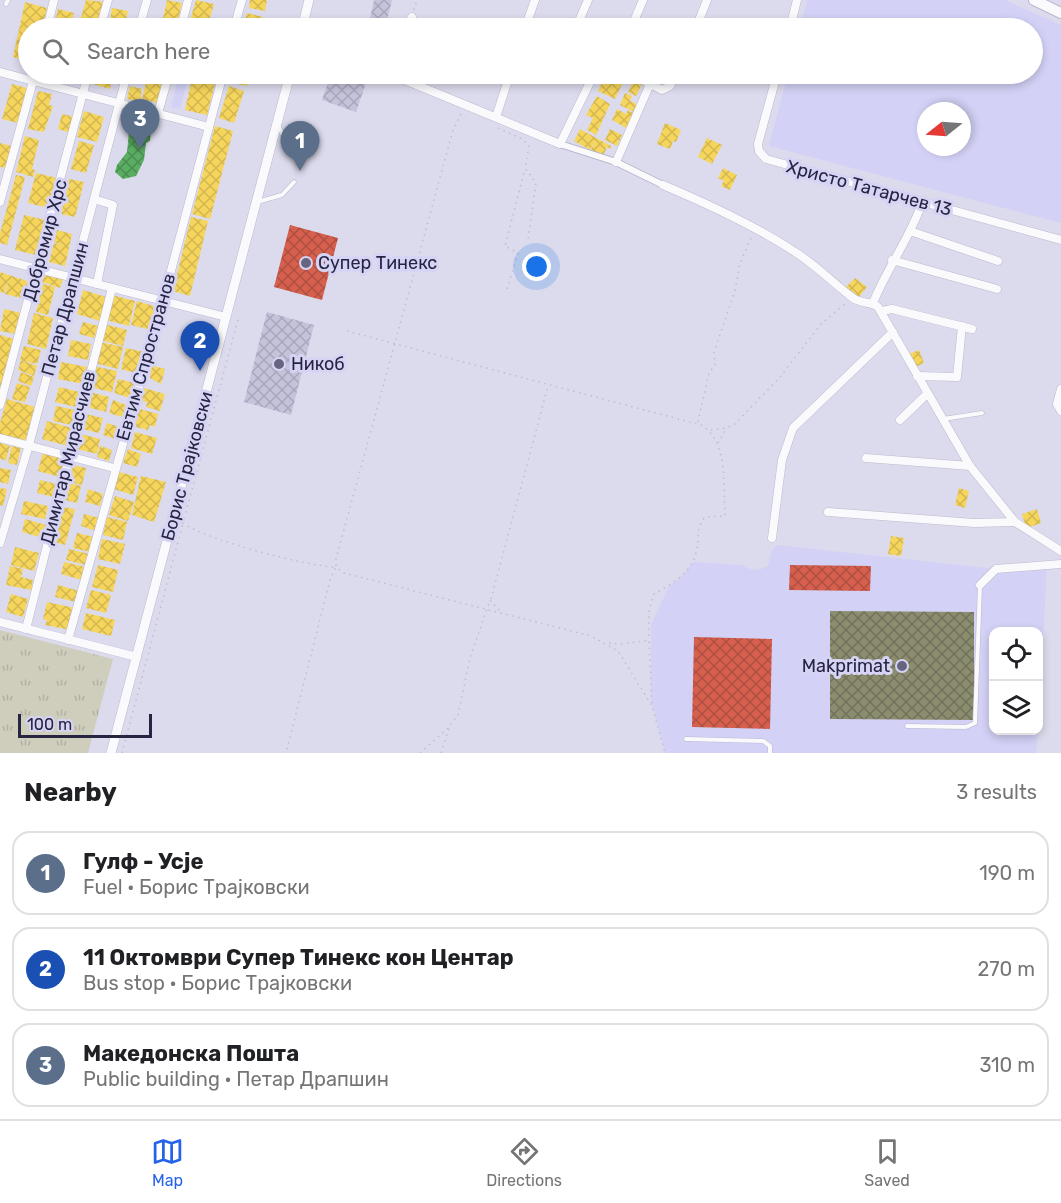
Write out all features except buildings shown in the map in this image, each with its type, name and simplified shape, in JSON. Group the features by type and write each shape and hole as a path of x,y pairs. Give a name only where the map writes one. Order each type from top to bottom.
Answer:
{"main road":[{"path":"1034,0 1061,13"}],"street":[{"path":"50,18 54,0"},
{"path":"103,18 108,0"},
{"path":"142,18 147,0"},
{"path":"184,18 188,0"},
{"path":"237,18 242,0"},
{"path":"304,18 309,0"},
{"path":"529,18 535,0"},
{"path":"580,18 588,0"},
{"path":"635,18 643,0"},
{"path":"700,18 707,0"},
{"path":"792,18 797,0"},
{"path":"0,72 18,75"},
{"path":"0,202 32,84"},
{"path":"54,84 82,94 208,128"},
{"name":"Добромир Хрс","path":"0,405 85,84"},
{"name":"Петар Драпшин","path":"0,543 29,445 124,84"},
{"path":"158,113 166,84"},
{"name":"Евтим Спространов","path":"68,640 114,468 163,301 220,84"},
{"name":"Борис Трајковски","path":"111,753 287,84"},
{"path":"414,84 560,144 616,162 707,204 794,251 852,297 873,303 882,311 927,394 970,466 1015,522 1061,551"},
{"path":"496,117 507,84"},
{"path":"560,144 589,84"},
{"path":"616,162 650,84 666,89 669,84"},
{"name":"Христо Татарчев 13","path":"774,84 758,144 759,151 766,159 1061,240"},
{"path":"94,199 114,204 97,284"},
{"path":"873,303 892,260 910,231 922,203"},
{"path":"910,231 998,261"},
{"path":"0,258 226,317"},
{"path":"892,260 997,289"},
{"name":"Димитар Мирасчиев","path":"26,629 112,288"},
{"path":"882,311 891,309 972,329"},
{"path":"917,376 957,377 962,326"},
{"path":"772,538 782,460 793,428 893,332"},
{"path":"1061,389 1056,404 1061,411"},
{"path":"900,420 927,394"},
{"path":"0,438 114,468"},
{"path":"866,458 970,466"},
{"path":"828,512 974,523 1015,522"},
{"path":"980,585 996,569 1061,564"},
{"path":"0,622 137,657"}],"lane":[{"path":"277,124 296,162"},
{"path":"257,202 282,195 294,182"},
{"path":"942,419 982,413"},
{"path":"907,726 966,727 975,723 980,585"},
{"path":"686,739 764,741 770,746 770,753"}],"path":[{"path":"286,753 330,580 336,567 336,559 453,130 467,106"},
{"path":"496,117 494,124 500,130 522,139 529,146 505,246 518,253 507,289"},
{"path":"525,168 536,183 528,240"},
{"path":"698,424 710,373 715,365 714,352 735,291 740,263 755,230"},
{"path":"347,331 698,424 710,430 726,428 735,423 780,377 821,324 852,297"},
{"path":"122,753 238,320"},
{"path":"420,753 458,715 470,658 491,600 548,384"},
{"path":"718,444 726,428"},
{"path":"665,753 652,706 649,610 654,594 682,576 693,562 697,553 699,524 705,517 725,516 718,444 710,430"},
{"path":"183,523 198,532 267,553 336,567 344,573 591,636 618,651 652,706"},
{"path":"491,600 501,612"},
{"path":"608,644 649,640"},
{"path":"441,753 450,725"}],"shaded area":[{"path":"807,0 1005,0 1061,25 1061,223 769,146 785,84 1043,84 1043,18 802,18"},
{"path":"177,84 186,84 180,109 171,108"},
{"path":"777,545 996,569 1047,566 1043,639 1043,627 989,627 989,735 1038,735 1036,753 665,753 651,700 651,625 669,586 682,576 693,562 741,565 752,570 761,569 768,566 772,550"}],"green space":[{"path":"0,630 113,659 88,753 0,753"}],"place":[{"name":"Македонска Пошта","path":"140,149"},
{"name":"Гулф - Усје","path":"300,171"},
{"name":"Супер Тинекс","path":"306,263"},
{"name":"Никоб","path":"279,364"},
{"name":"11 Октомври Супер Тинекс кон Центар","path":"200,371"},
{"name":"Makprimat","path":"902,666"}]}
